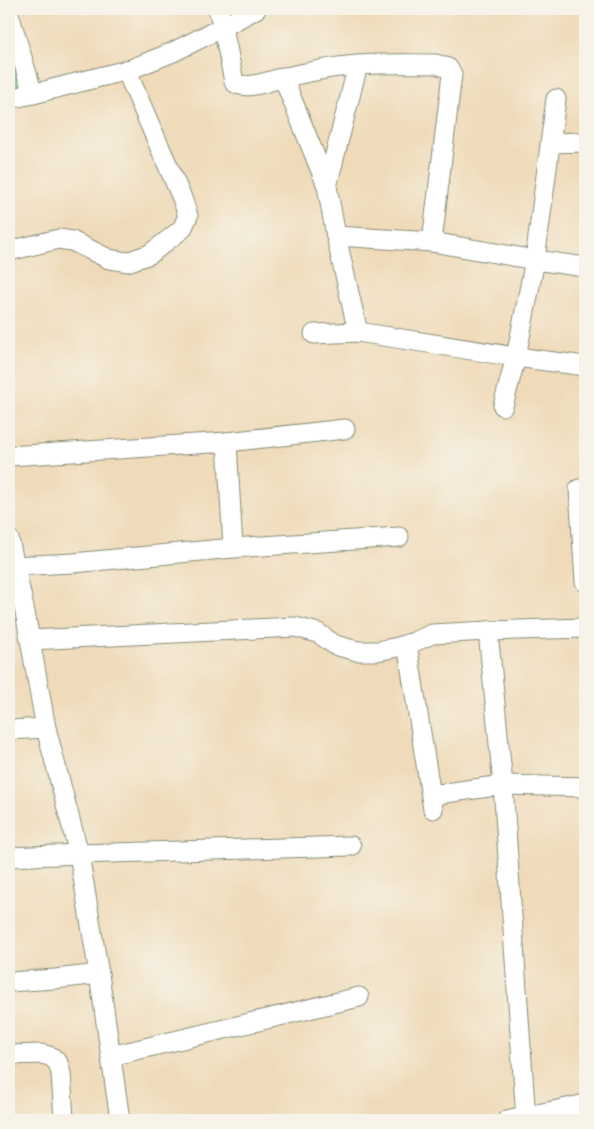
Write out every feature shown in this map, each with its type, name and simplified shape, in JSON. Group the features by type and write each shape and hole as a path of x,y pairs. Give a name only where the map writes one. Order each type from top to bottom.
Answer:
{"street":[{"path":"218,9 234,82 238,86 248,86 336,67 358,65 436,64 448,68 452,74 432,242"},
{"path":"9,99 126,70 173,52 256,9"},
{"path":"9,14 33,94"},
{"path":"327,186 358,65"},
{"path":"9,251 59,239 72,241 109,259 127,262 150,254 182,229 188,216 182,198 126,70"},
{"path":"283,77 327,186 336,236 358,332"},
{"path":"503,406 516,357 534,260 556,99"},
{"path":"550,143 585,142"},
{"path":"336,236 432,242 585,267"},
{"path":"314,334 358,332 585,366"},
{"path":"9,456 227,442 345,429"},
{"path":"227,442 233,548"},
{"path":"580,489 585,582"},
{"path":"14,566 399,537"},
{"path":"9,539 14,566 17,612 30,640 46,728 79,854 120,1120"},
{"path":"30,640 295,627 318,632 336,645 357,651 377,651 407,644 432,634 585,628"},
{"path":"488,631 503,785 526,1118"},
{"path":"407,644 432,802 503,785 585,787"},
{"path":"9,730 46,728"},
{"path":"9,857 350,846"},
{"path":"9,982 99,974"},
{"path":"111,1056 359,997"},
{"path":"9,1055 42,1054 52,1057 58,1063 61,1073 64,1120"},
{"path":"507,1120 564,1115 585,1104"}],"green space":[{"path":"9,9 21,89 9,91"}]}
